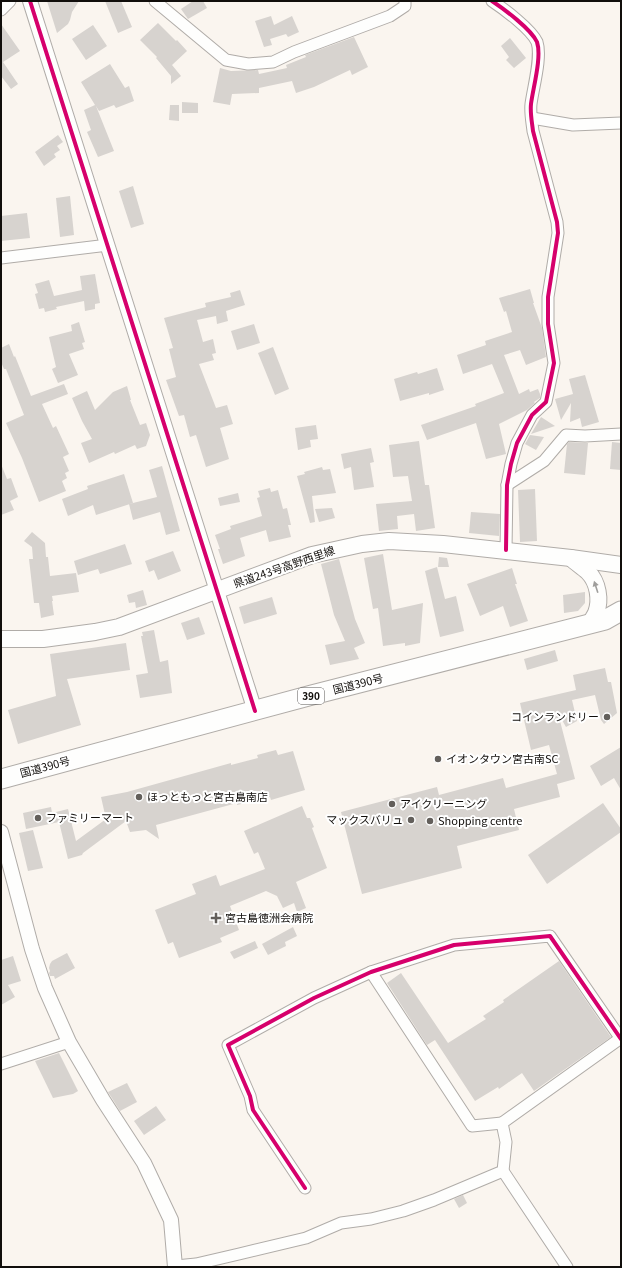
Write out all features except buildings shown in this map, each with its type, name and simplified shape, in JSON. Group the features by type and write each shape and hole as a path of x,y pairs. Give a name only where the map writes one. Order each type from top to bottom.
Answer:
{"highway":[{"name":"国道390号","path":"1,779 255,711 605,621 621,611"}],"main road":[{"name":"県道243号高野西里線","path":"1,639 43,639 119,627 167,610 216,590 312,556 362,544 389,541 443,544 506,550 621,565"},
{"path":"571,558 593,578 598,591 596,614 605,621"}],"street":[{"path":"1,10 10,1"},
{"path":"30,1 255,711"},
{"path":"155,1 226,60 248,64 273,62 294,52 390,16 405,6 405,1"},
{"path":"492,1 507,11 527,29 537,42 539,54 531,106 533,132 557,222 558,233 548,297 548,324 554,363 546,402 532,415 517,444 510,464 507,485 506,550"},
{"path":"532,118 573,125 621,123"},
{"path":"1,258 108,245"},
{"path":"507,485 544,461 566,436 621,434"},
{"path":"1,832 36,962 45,988 69,1042 103,1100 144,1163 171,1220 175,1266 196,1264 306,1238 341,1223 371,1219 403,1211 434,1200 503,1171"},
{"path":"305,1188 253,1110 250,1096 228,1045 314,998 370,972 454,945 550,936 621,1039 502,1123 472,1126 370,972"},
{"path":"1,1064 69,1042"},
{"path":"502,1123 506,1142 503,1171 567,1267"}],"cycle path":[{"path":"30,1 255,711"},
{"path":"492,1 523,25 537,42 537,73 531,104 531,118 533,131 557,222 558,233 548,297 548,324 554,363 546,402 532,415 517,443 511,464 507,485 506,550"},
{"path":"305,1188 253,1110 250,1096 228,1045 314,998 371,972 454,945 550,936 621,1039"}],"place":[{"name":"コインランドリー","path":"607,717"},
{"name":"イオンタウン宮古南SC","path":"438,759"},
{"name":"ほっともっと宮古島南店","path":"139,797"},
{"name":"アイクリーニング","path":"392,804"},
{"name":"ファミリーマート","path":"38,818"},
{"name":"マックスバリュ","path":"411,820"},
{"name":"Shopping centre","path":"430,821"},
{"name":"宮古島徳洲会病院","path":"216,918"}]}
